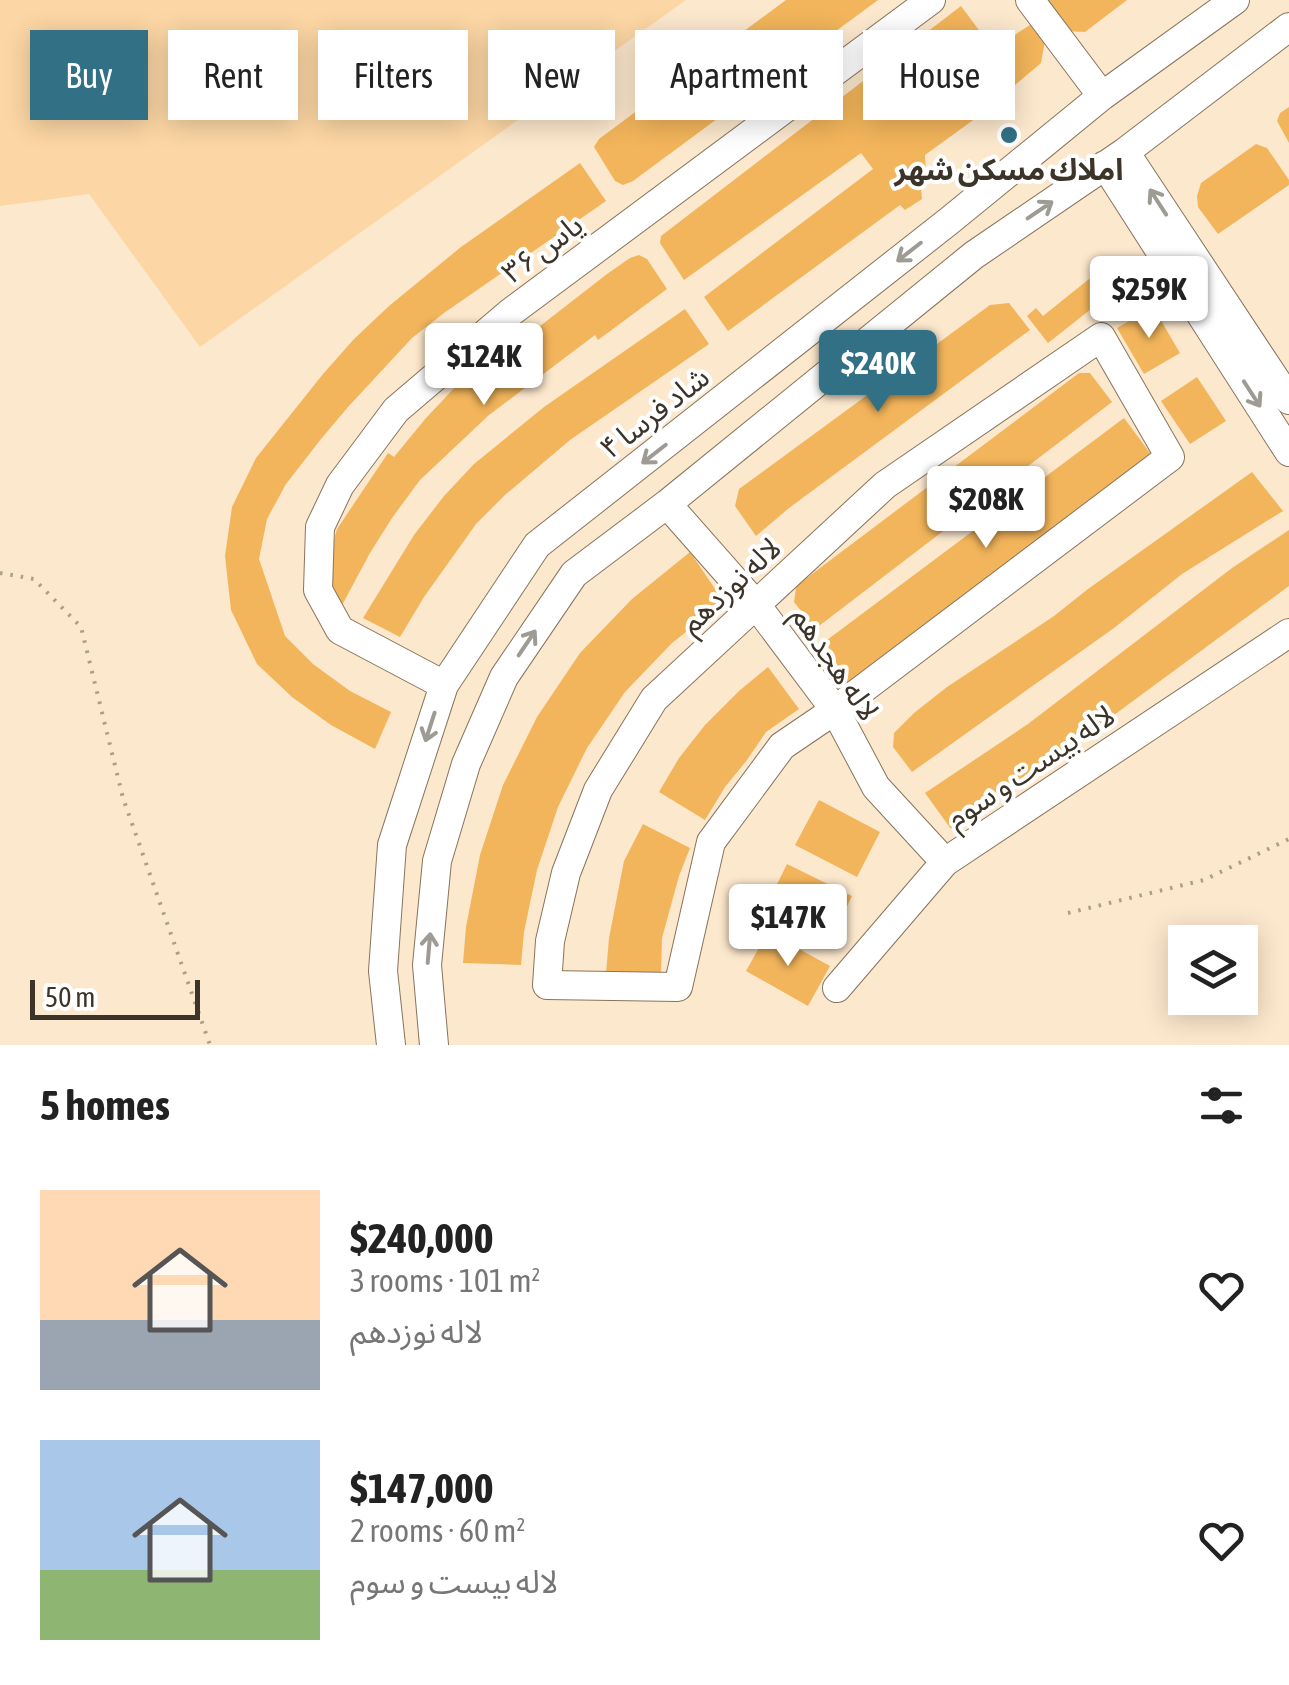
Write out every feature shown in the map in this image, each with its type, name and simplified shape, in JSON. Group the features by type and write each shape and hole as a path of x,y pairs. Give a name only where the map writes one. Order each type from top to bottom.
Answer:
{"street":[{"name":"یاس ۳۶","path":"444,684 340,630 318,590 320,527 340,485 396,410 511,312 931,0"},
{"path":"1030,0 1102,96"},
{"name":"شاد فرسا ۴","path":"391,1045 384,971 392,844 444,684 537,545 1102,96 1235,0"},
{"path":"434,1045 427,965 437,861 466,764 504,677 574,574 667,504 974,255 1115,158 1289,27"},
{"path":"1115,158 1289,400"},
{"path":"1115,158 1289,452"},
{"path":"949,220 974,255"},
{"name":"لاله نوزدهم","path":"1101,338 1170,457 782,746 711,842 678,987 547,985 550,941 566,873 598,790 654,699 757,606 885,486 1101,338"},
{"name":"لاله هجدهم","path":"667,504 757,606 835,710 876,787 945,862"},
{"name":"لاله بیست و سوم","path":"837,988 945,862 1289,633"}],"path":[{"path":"0,573 34,579 81,626 122,798 210,1045"},
{"path":"1068,914 1204,880 1289,838"}],"shaded area":[{"path":"0,0 686,0 644,30 635,30 635,36 615,51 615,30 488,30 488,120 518,120 200,347 89,194 0,206"}],"building":[{"path":"786,0 878,0 837,30 746,30"},
{"path":"1041,0 1127,0 1085,32 1065,31"},
{"path":"961,6 979,30 930,30"},
{"path":"1036,21 1046,35 1041,63 1015,85 1015,35"},
{"path":"863,81 863,120 973,120 925,155 926,173 920,178 922,199 905,210 900,205 728,331 704,297 873,169 861,153 684,280 660,243 661,236 812,120 843,120 843,96"},
{"path":"1289,107 1289,143 1277,121"},
{"path":"635,112 635,120 716,120 623,185 615,181 594,147"},
{"path":"1256,144 1267,148 1289,185 1218,234 1198,207 1201,183"},
{"path":"580,163 606,201 412,338 321,439 286,484 267,519 259,559 285,636 313,664 350,691 391,712 375,749 331,725 292,697 257,664 231,610 225,556 232,507 256,458 354,339 461,247"},
{"path":"639,255 647,259 667,289 598,340 595,335 489,415 420,480 370,553 341,607 327,565 337,529 388,453 394,457 459,383 463,386 607,274"},
{"path":"1094,275 1115,301 1105,308 1100,302 1048,343 1027,316 1036,308 1043,316"},
{"path":"1009,303 1030,330 756,536 735,506 739,489 990,305"},
{"path":"1153,307 1180,353 1144,374 1117,328"},
{"path":"685,309 709,344 570,440 505,495 476,524 400,637 363,618 414,535 474,464 544,407"},
{"path":"1079,373 1090,373 1112,402 815,629 794,602 800,583"},
{"path":"1197,377 1226,421 1190,444 1161,401"},
{"path":"1124,418 1153,457 848,684 819,646"},
{"path":"1252,472 1283,511 1182,574 1114,628 912,772 893,747 894,733 914,713"},
{"path":"1289,530 1289,586 1053,760 951,829 925,793 1028,724 1232,568"},
{"path":"690,552 724,602 672,643 625,692 587,748 558,807 537,870 521,965 463,963 480,855 503,785 537,717 580,653 632,599"},
{"path":"768,667 799,709 766,732 705,820 659,792 705,725"},
{"path":"819,800 880,832 857,877 795,845"},
{"path":"643,824 690,848 662,938 661,974 606,973 624,861"},
{"path":"787,864 852,896 830,941 765,909"},
{"path":"768,932 830,966 808,1006 746,971"}],"place":[{"name":"املاك مسكن شهر","path":"1009,135"}]}
